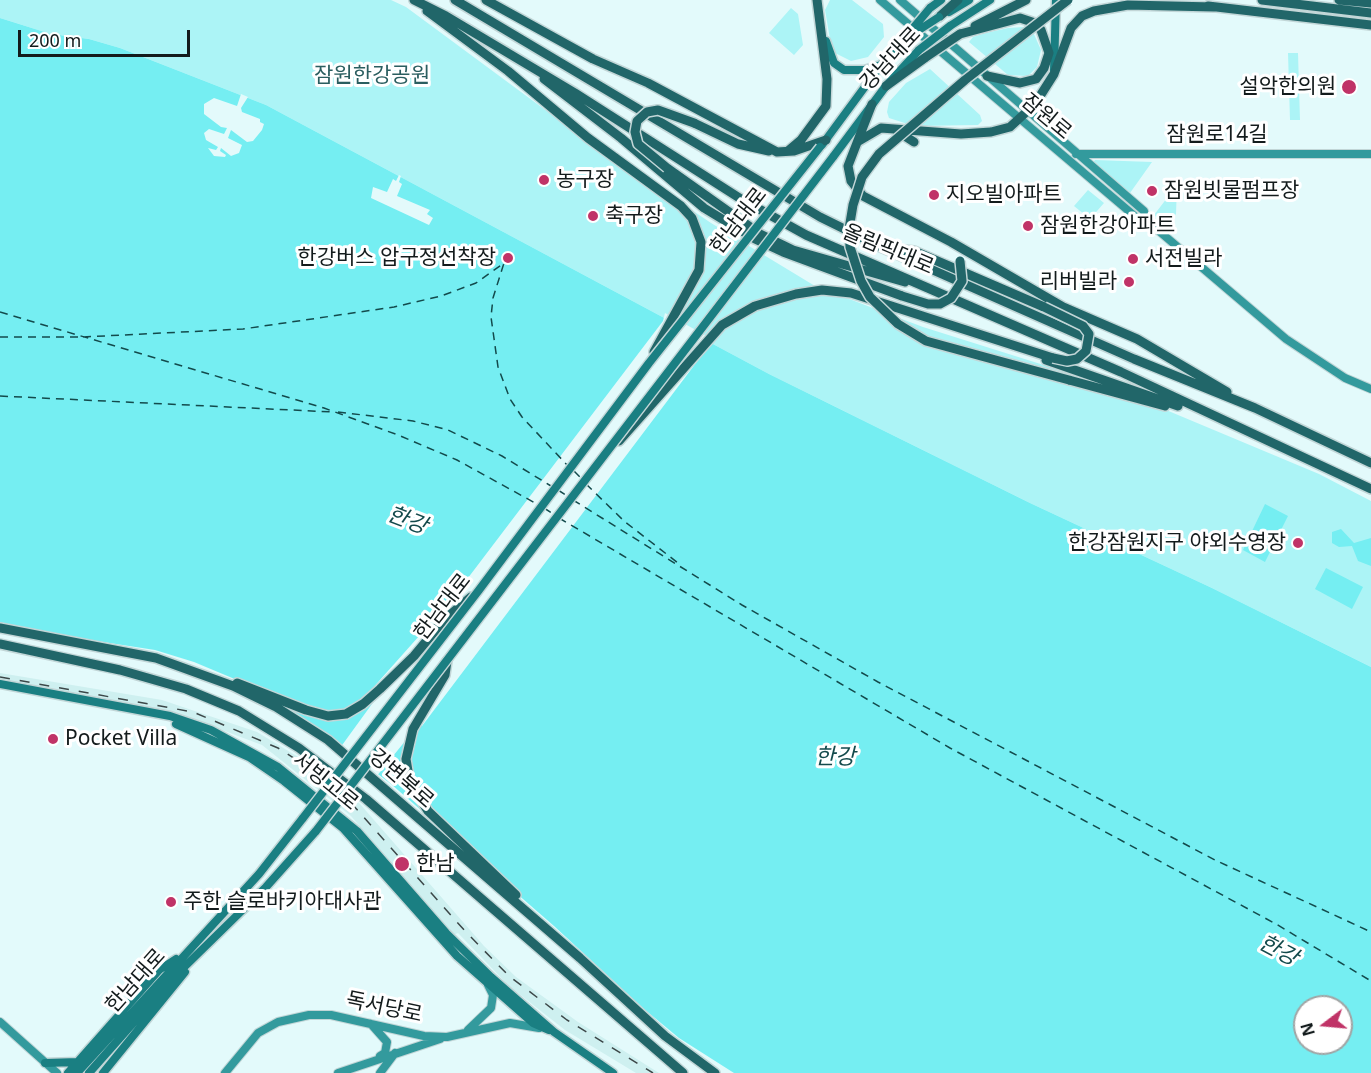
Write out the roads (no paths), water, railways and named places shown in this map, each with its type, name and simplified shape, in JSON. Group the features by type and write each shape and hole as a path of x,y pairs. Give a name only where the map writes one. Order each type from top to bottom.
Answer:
{"highway":[{"name":"올림픽대로","path":"413,0 446,16 741,199 806,235 940,292 1371,489"},
{"path":"413,0 508,71 588,138 688,212 699,233 702,249 699,270 650,363"},
{"name":"올림픽대로","path":"455,0 820,217 883,248 1134,359 1255,408 1371,463"},
{"path":"486,0 593,59 648,83 780,153"},
{"path":"780,153 801,140 826,106 827,79 819,0"},
{"path":"939,17 958,0"},
{"path":"886,86 960,34 1026,0"},
{"path":"1068,0 965,80 879,154 862,177 853,204 849,229 850,247 861,281 870,297 897,324 926,341 1171,407 1178,406"},
{"path":"1176,0 1214,7 1371,25"},
{"path":"1263,0 1371,13"},
{"path":"1339,0 1371,3"},
{"path":"858,141 874,131 892,128 961,134 981,133 1010,127 1029,110 1054,74 1071,28 1079,19 1091,12 1128,5 1214,7"},
{"path":"960,34 1020,18 1035,23 1041,30 1049,53 1044,68 1036,79 1020,83 987,76"},
{"path":"539,73 551,86 621,138 704,208 755,239 783,252 902,296 928,304 945,301 959,288 963,274 960,261 953,250 876,205 863,196 851,181 849,160 872,104"},
{"path":"823,143 780,153 738,144 694,123 658,110 647,112 637,121 635,132 638,144 667,168 760,234 793,250 940,292"},
{"path":"892,128 914,142"},
{"path":"917,227 951,242 1063,307 1137,339 1255,408"},
{"path":"883,248 914,252 1044,307 1083,326 1089,334 1086,351 1077,359 1053,358 919,316"},
{"path":"596,468 730,319 755,306 796,294 822,290 851,293 1218,418"},
{"path":"156,658 233,681 306,710 328,716 346,714 363,704 380,689 414,656 444,620 479,590"},
{"name":"강변북로","path":"0,628 156,658 233,686 276,707 328,740 580,958 665,1036 715,1073"},
{"name":"강변북로","path":"0,644 120,670 186,689 239,711 299,748 366,799 683,1073"},
{"path":"447,661 444,675 413,729 408,747 407,773 414,792 428,811 580,958"}],"main road":[{"path":"819,0 827,48 834,63 844,70 853,71 881,65"},
{"name":"잠원로","path":"880,0 1137,218 1146,220 1286,339 1345,378 1371,389"},
{"name":"잠원로","path":"900,0 1144,211 1146,220"},
{"path":"905,39 930,8 941,0"},
{"name":"강남대로","path":"823,143 881,65 905,39 969,0"},
{"name":"강남대로","path":"832,158 886,86 919,50 990,0"},
{"path":"1054,74 1056,0"},
{"name":"한남대로","path":"89,1073 186,952 259,874 479,590 650,363 823,143"},
{"name":"잠원로14길","path":"1062,154 1371,154"},
{"path":"1090,165 1097,154"},
{"name":"한남대로","path":"77,1073 194,960 316,831 832,158"},
{"name":"서빙고로","path":"0,686 140,712 190,729 249,758 284,781 343,828 439,938 533,1023 554,1032"},
{"name":"서빙고로","path":"0,686 170,716 211,730 278,767 357,831 446,933 491,977 554,1032 613,1073"},
{"path":"68,1073 159,970 186,952"},
{"path":"104,1072 194,960"},
{"path":"466,1032 484,1018 492,1005 493,995 484,978"},
{"name":"독서당로","path":"225,1073 258,1034 278,1022 318,1014 424,1036 447,1037 517,1023 554,1032"},
{"path":"0,1022 57,1073"},
{"path":"370,1023 390,1039 395,1053"},
{"path":"370,1023 385,1037 388,1045 385,1053 374,1060"},
{"path":"338,1073 447,1037"},
{"path":"380,1073 395,1053"},
{"path":"45,1063 78,1062"}],"water":[{"name":"한강","path":"0,18 51,34 89,39 120,48 266,105 769,374 1371,667 1371,1073 734,1073 679,1038 644,1009 554,926 391,784 342,747 249,685 194,662 155,650 0,626"},
{"path":"1265,504 1288,516 1265,562 1243,550"},
{"path":"1341,529 1354,543 1371,538 1371,566 1358,561 1352,546 1339,547 1332,543 1332,532"},
{"path":"1326,568 1363,587 1352,609 1315,589"}],"railway":[{"path":"0,677 193,712 278,748 317,773 352,804 465,931 509,976 567,1020 653,1073"}],"place":[{"name":"설악한의원","path":"1349,87"},
{"name":"농구장","path":"544,180"},
{"name":"잠원빗물펌프장","path":"1152,191"},
{"name":"지오빌아파트","path":"934,195"},
{"name":"축구장","path":"593,216"},
{"name":"잠원한강아파트","path":"1028,226"},
{"name":"한강버스 압구정선착장","path":"508,258"},
{"name":"서전빌라","path":"1133,259"},
{"name":"리버빌라","path":"1129,282"},
{"name":"한강잠원지구 야외수영장","path":"1298,543"},
{"name":"Pocket Villa","path":"53,739"},
{"name":"한남","path":"402,864"},
{"name":"주한 슬로바키아대사관","path":"171,902"}],"park label":[{"name":"잠원한강공원","path":"372,76"}]}
